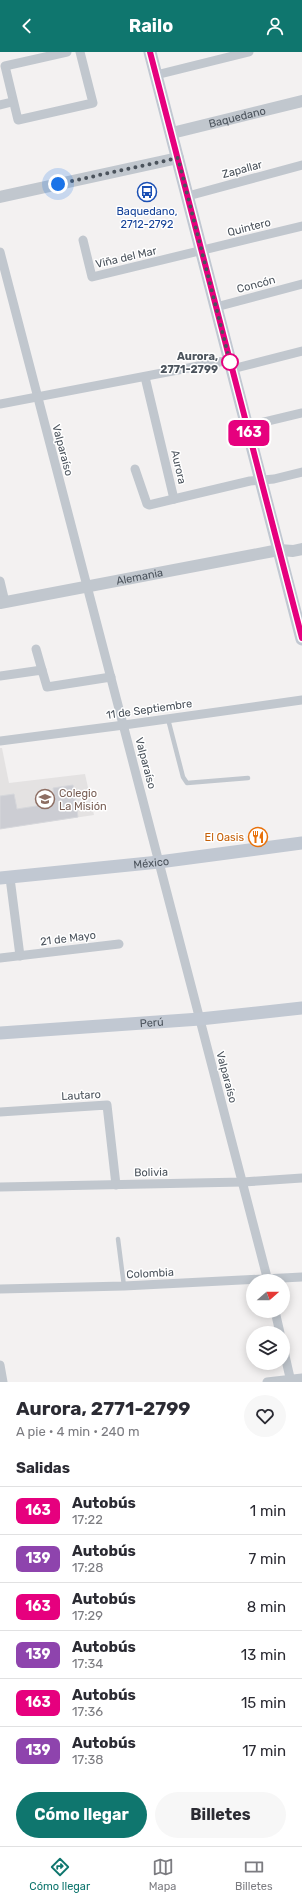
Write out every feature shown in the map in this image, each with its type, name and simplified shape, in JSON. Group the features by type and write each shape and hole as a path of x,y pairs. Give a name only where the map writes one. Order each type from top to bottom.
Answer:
{"main road":[{"path":"150,52 279,550 299,612 302,638"},
{"name":"México","path":"5,878 159,862 302,843"},
{"name":"Perú","path":"0,1033 200,1019 302,1008"}],"street":[{"path":"68,52 5,66 12,102 18,120 93,103 80,52"},
{"path":"156,75 249,52"},
{"path":"0,105 12,102"},
{"name":"Baquedano","path":"172,133 302,102"},
{"path":"0,197 178,158"},
{"name":"Zapallar","path":"188,196 302,165"},
{"name":"Quintero","path":"202,251 302,226"},
{"name":"Viña del Mar","path":"82,240 92,277 202,251"},
{"name":"Valparaíso","path":"0,252 3,275 124,725 266,1274"},
{"name":"Concón","path":"216,307 302,284"},
{"path":"0,404 145,377 231,364 302,351"},
{"name":"Aurora","path":"145,377 174,499 250,481 274,479 302,472"},
{"path":"247,426 302,413"},
{"path":"135,469 147,504 149,505 174,499"},
{"name":"Alemania","path":"2,603 279,550 302,541"},
{"name":"Alemania","path":"279,550 293,551 302,549"},
{"path":"0,581 2,603"},
{"path":"36,650 47,687 111,677"},
{"path":"0,676 42,670"},
{"name":"11 de Septiembre","path":"0,741 302,700"},
{"path":"5,878 20,956"},
{"name":"21 de Mayo","path":"0,958 119,944"},
{"name":"Lautaro","path":"0,1112 107,1105 116,1185"},
{"name":"Bolivia","path":"0,1187 243,1182 302,1178"},
{"name":"Colombia","path":"290,1278 302,1277"},
{"name":"Colombia","path":"0,1289 246,1281"},
{"path":"0,1365 3,1382"},
{"path":"289,1370 291,1380"},
{"path":"267,1382 302,1378"}],"lane":[{"path":"168,719 183,777 187,783 248,778"},
{"path":"118,1239 124,1286"}],"shaded area":[{"name":"Colegio La Misión","path":"0,748 2,748 9,783 85,774 94,815 0,829"}],"building":[{"path":"73,785 78,817 0,829 0,796 14,794 17,809 55,803 53,788"}],"bus line":[{"name":"163","path":"150,52 302,638"}],"place":[{"name":"Baquedano, 2712-2792","path":"147,192"},
{"name":"Aurora, 2771-2799","path":"230,362"},
{"name":"Colegio La Misión","path":"45,799"},
{"name":"El Oasis","path":"258,837"}],"route":[{"path":"58,184 178,158 230,362"}]}
